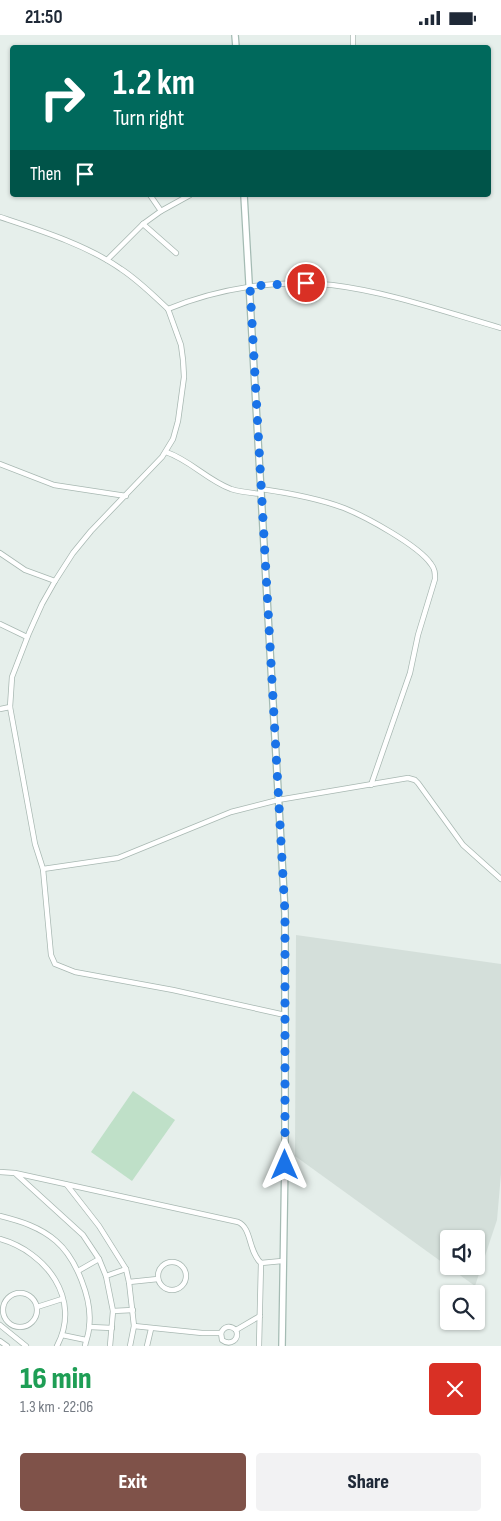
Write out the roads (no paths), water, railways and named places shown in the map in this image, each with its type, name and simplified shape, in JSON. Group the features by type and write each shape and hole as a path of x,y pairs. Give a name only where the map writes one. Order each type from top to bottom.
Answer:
{"main road":[{"path":"244,197 285,913 285,1157 282,1346"}],"street":[{"path":"151,197 161,211"},
{"path":"107,260 143,224 161,211 186,197"},
{"path":"0,217 55,237 107,260 135,279 168,309 181,345 184,377 178,421 173,439 166,451 73,553 55,581 27,637 12,677 10,707 35,844 43,869 51,955 55,964 75,972 174,990 285,1015"},
{"path":"143,224 176,253"},
{"path":"168,309 192,299 250,286 306,283 332,285 417,303 501,328"},
{"path":"166,451 182,457 211,478 232,489 294,493 344,508 394,534 426,557 435,570 435,579 418,635 410,673 371,785"},
{"path":"0,464 68,489 126,496"},
{"path":"0,553 25,570 55,581"},
{"path":"0,624 27,637"},
{"path":"0,709 10,707"},
{"path":"43,869 118,858 231,812 278,800 408,778 415,780 463,845 501,879"},
{"path":"0,1172 15,1173 243,1224 252,1253 260,1263 259,1346"},
{"path":"15,1173 83,1235 99,1259 106,1277 113,1311 110,1346"},
{"path":"67,1185 99,1226 126,1269 130,1282 134,1326 130,1346"},
{"path":"0,1216 23,1222 55,1240 65,1250 78,1271 88,1308 90,1327 84,1346"},
{"path":"0,1239 24,1248 45,1264 57,1284 65,1311 62,1335 57,1346"},
{"path":"78,1271 99,1259"},
{"path":"260,1263 282,1261"},
{"path":"169,1262 180,1264 186,1273 184,1284 175,1291 164,1289 158,1279 160,1269 169,1262"},
{"path":"106,1277 126,1269"},
{"path":"130,1282 158,1279"},
{"path":"23,1293 30,1295 35,1300 37,1307 35,1320 30,1325 16,1327 10,1325 5,1320 3,1306 5,1300 10,1295 23,1293"},
{"path":"37,1307 62,1299"},
{"path":"113,1311 133,1310"},
{"path":"236,1330 260,1316"},
{"path":"0,1325 26,1346"},
{"path":"6,1330 10,1325"},
{"path":"134,1326 150,1329 220,1333 230,1326 236,1330 237,1336 231,1343 222,1340 220,1333"},
{"path":"90,1327 112,1328"},
{"path":"147,1346 150,1329"},
{"path":"62,1335 86,1340"},
{"path":"0,1341 7,1346"}]}
